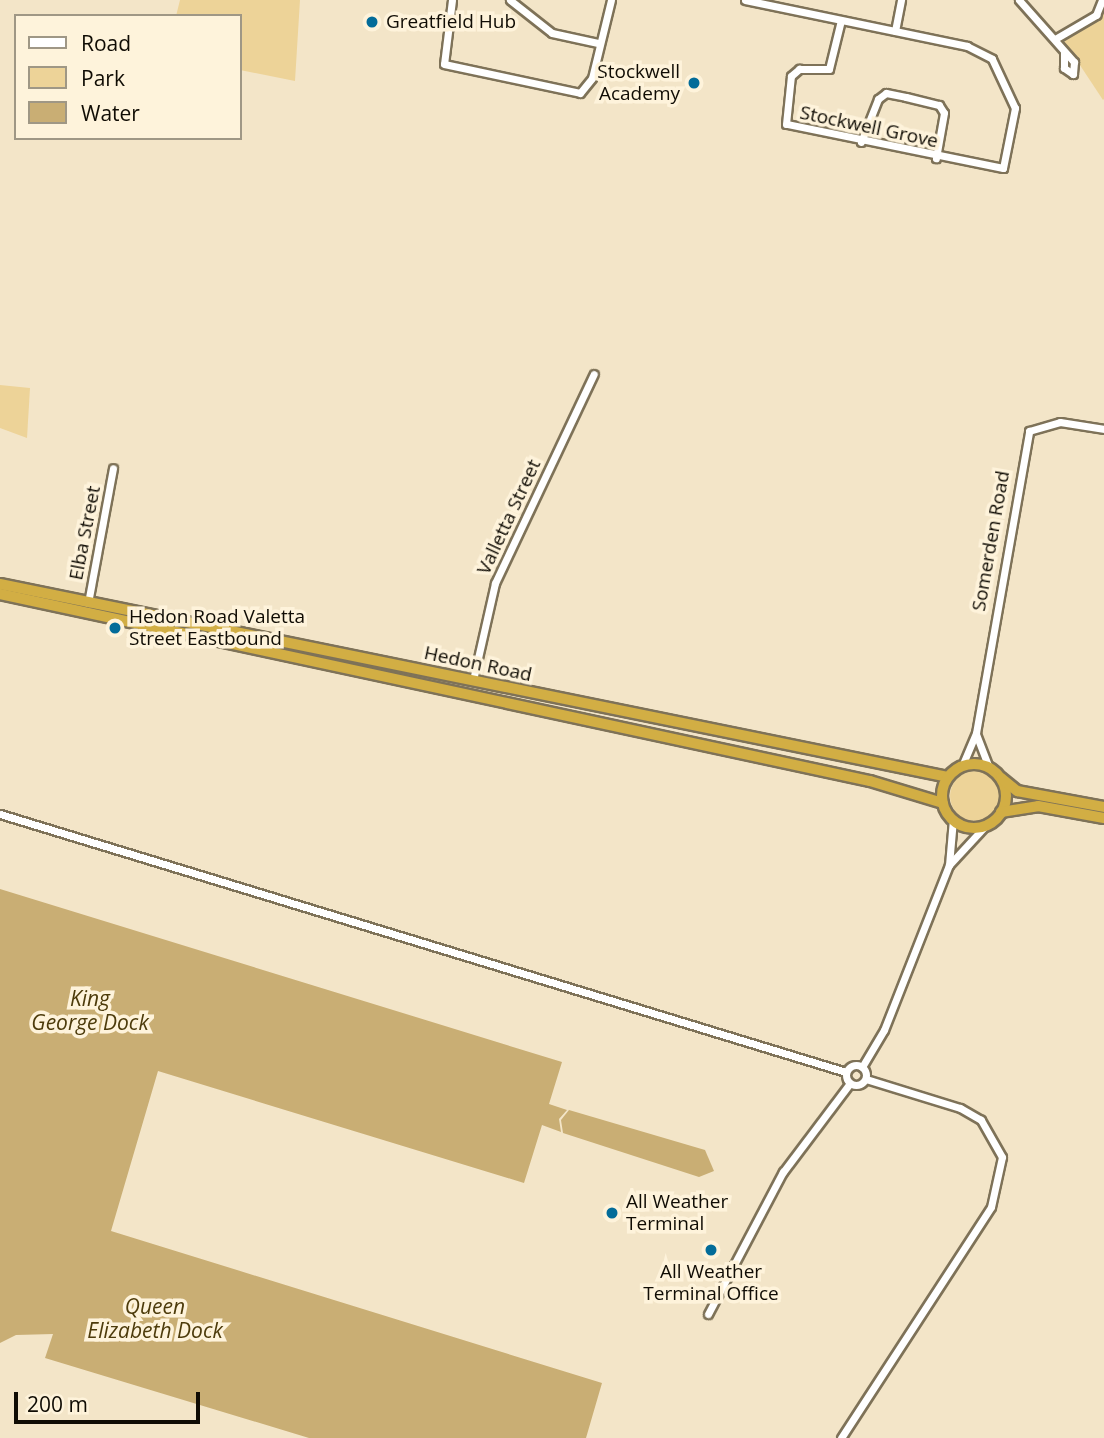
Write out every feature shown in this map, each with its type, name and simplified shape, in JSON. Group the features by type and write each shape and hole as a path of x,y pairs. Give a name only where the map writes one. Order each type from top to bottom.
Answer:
{"highway":[{"name":"Hedon Road","path":"0,584 948,777"},
{"name":"Hedon Road","path":"0,594 870,781 943,803"},
{"path":"1104,807 1017,791 989,768 962,766 948,777 943,803 953,819 969,827 987,824 1001,812 1038,806 1104,818"},
{"path":"999,776 1006,794 1001,812"}],"street":[{"path":"452,0 442,53 453,68 580,93 588,89 611,0"},
{"path":"510,0 552,33 598,43"},
{"path":"745,0 895,31 901,0"},
{"path":"1019,0 1064,52"},
{"path":"1055,39 1096,15 1102,0"},
{"name":"Stockwell Grove","path":"841,20 829,69 799,69 791,76 784,115 790,128 936,158 1003,168 1015,108 992,59 967,46 895,31"},
{"path":"860,142 878,99 896,95 939,105 944,113 936,158"},
{"name":"Valletta Street","path":"473,680 495,583 594,374"},
{"name":"Somerden Road","path":"962,766 976,733 1029,431 1060,422 1104,429"},
{"name":"Elba Street","path":"88,604 113,468"},
{"path":"976,733 989,768"},
{"path":"0,814 846,1072 862,1067 884,1030 949,865 953,819"},
{"path":"949,865 987,824"},
{"path":"862,1067 866,1079"},
{"path":"846,1072 850,1083"},
{"path":"708,1314 783,1172 850,1083 866,1079 960,1108 981,1120 1002,1157 991,1206 841,1438"}],"green space":[{"path":"180,0 300,0 295,81 242,70 242,14 176,14"},
{"path":"1104,13 1104,99 1103,100 1062,38"},
{"path":"0,385 30,388 27,438 0,428"},
{"path":"975,771 993,778 1000,796 993,814 975,821 957,814 950,796 957,778"}],"water":[{"name":"King George Dock","path":"0,889 562,1062 549,1104 567,1110 559,1119 561,1132 542,1125 524,1183 158,1071 111,1231 602,1383 586,1438 309,1438 45,1358 53,1334 16,1335 0,1343"},
{"path":"569,1110 705,1150 714,1171 699,1177 563,1133 561,1120"}],"place":[{"name":"Greatfield Hub","path":"372,22"},
{"name":"Stockwell Academy","path":"694,83"},
{"name":"Hedon Road Valetta Street Eastbound","path":"115,628"},
{"name":"All Weather Terminal","path":"612,1213"},
{"name":"All Weather Terminal Office","path":"711,1250"}],"water label":[{"name":"Queen Elizabeth Dock","path":"155,1318"}]}
